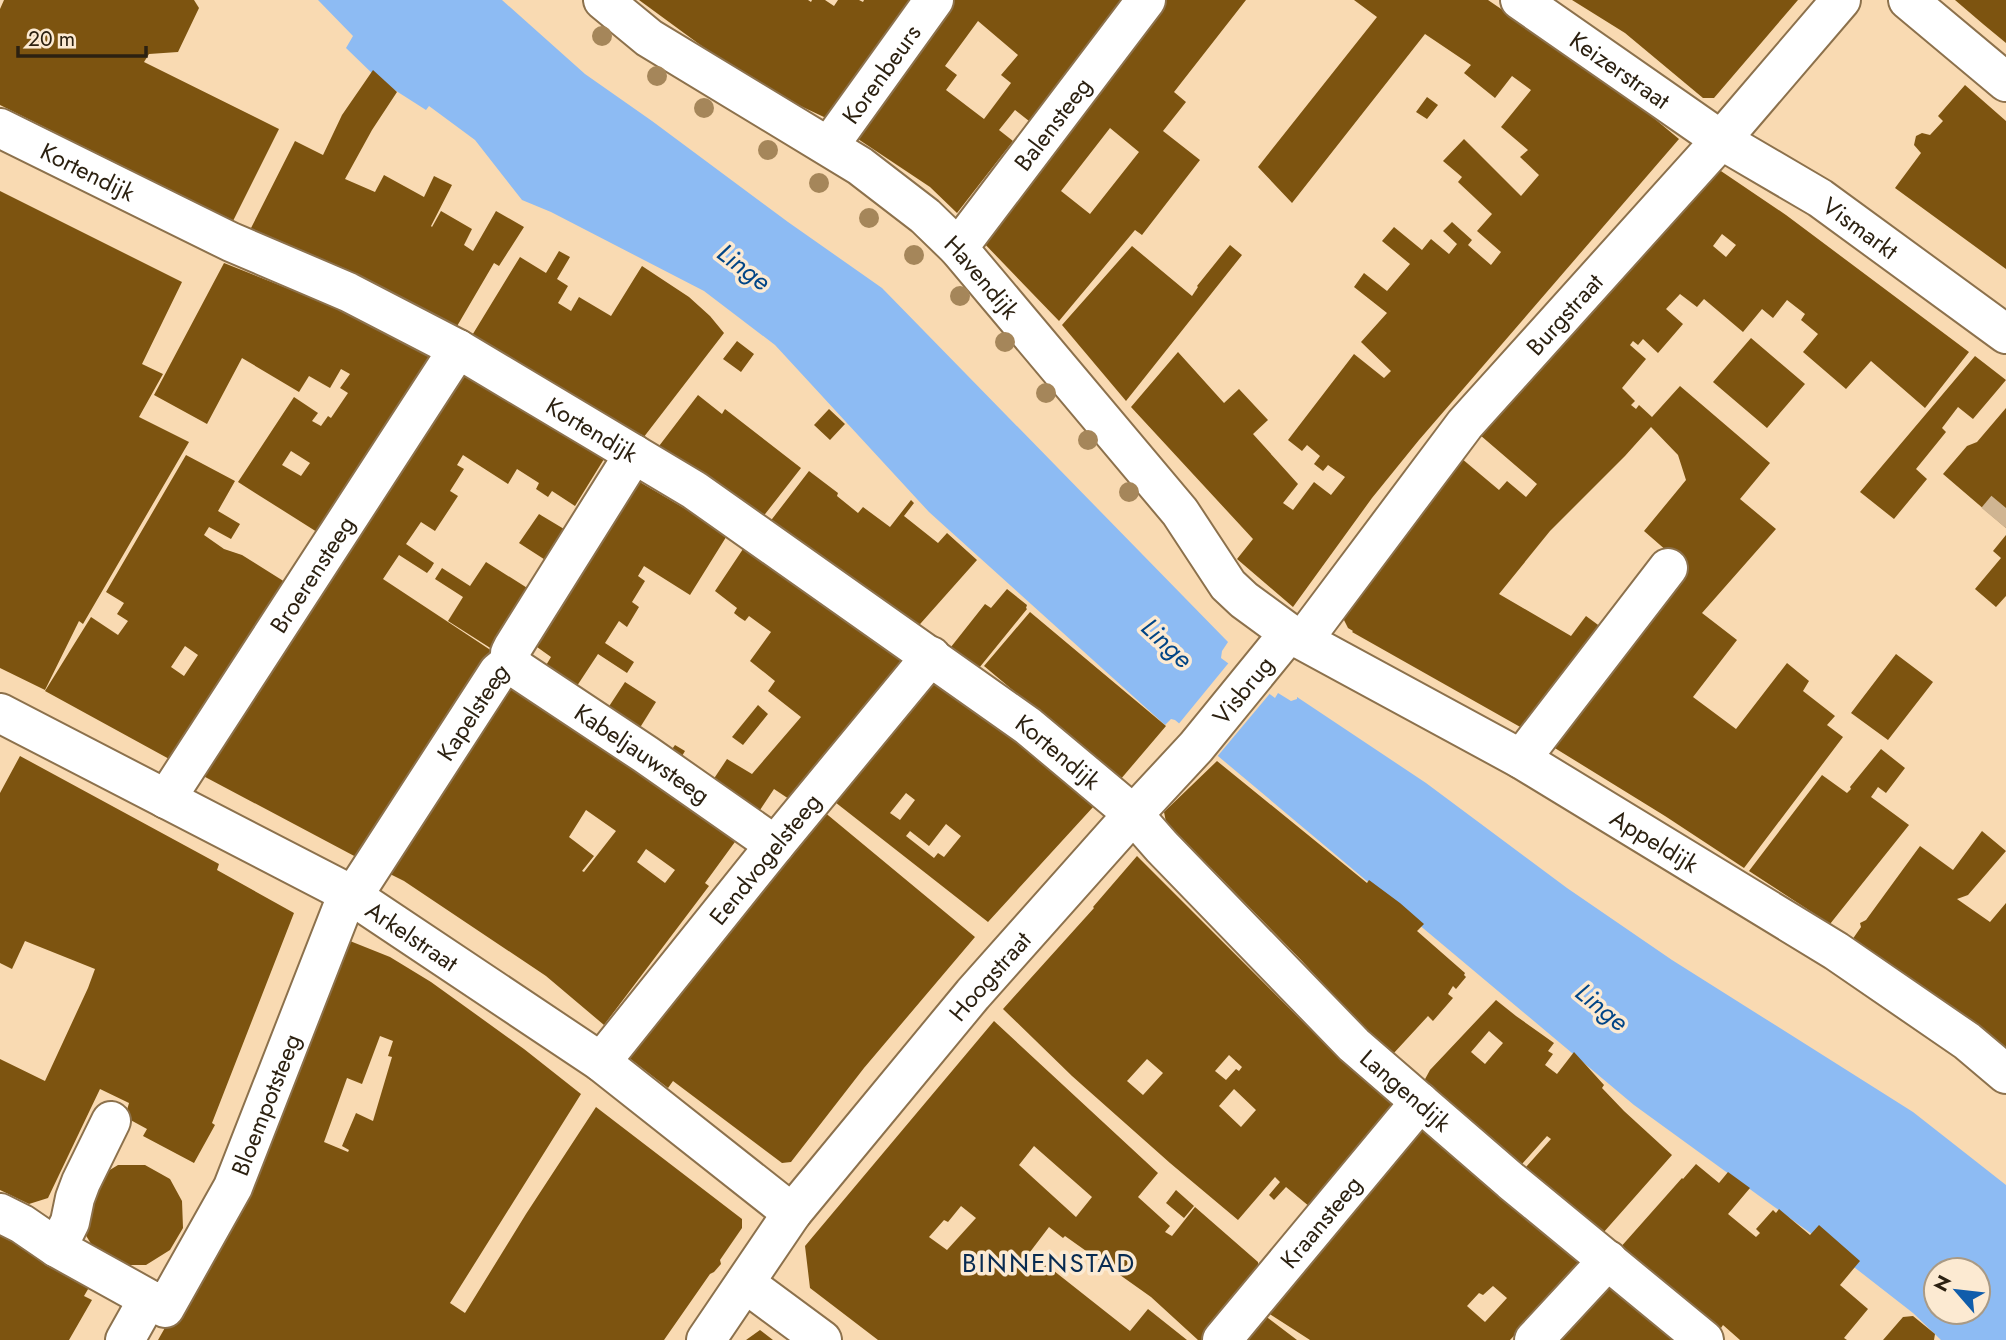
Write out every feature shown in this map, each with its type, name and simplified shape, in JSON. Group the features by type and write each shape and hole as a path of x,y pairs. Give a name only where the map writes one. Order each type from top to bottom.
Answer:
{"street":[{"name":"Havendijk","path":"603,0 649,38 829,146 860,166 925,216 958,248 1180,512 1228,584 1244,600 1296,636"},
{"name":"Korenbeurs","path":"829,146 934,0"},
{"name":"Balensteeg","path":"958,248 1146,0"},
{"name":"Keizerstraat","path":"1520,0 1721,140"},
{"name":"Burgstraat","path":"1296,636 1465,424 1721,140 1841,0"},
{"path":"1908,0 2006,82"},
{"name":"Kortendijk","path":"0,128 231,242 348,292 458,349 694,490 1028,726 1133,814"},
{"name":"Vismarkt","path":"1721,140 1821,198 2000,330"},
{"name":"Broerensteeg","path":"166,799 458,349"},
{"name":"Kapelsteeg","path":"351,895 498,672 510,662 513,647 634,454"},
{"path":"1521,758 1668,568"},
{"name":"Visbrug","path":"1196,747 1255,676 1296,636"},
{"name":"Appeldijk","path":"1296,636 1521,758 1836,951 1967,1041 2006,1074"},
{"name":"Eendvogelsteeg","path":"601,1062 931,656"},
{"name":"Kabeljauwsteeg","path":"510,662 775,845"},
{"name":"Arkelstraat","path":"2,720 166,799 351,895 601,1062 792,1213"},
{"name":"Hoogstraat","path":"706,1340 792,1213 973,994 1196,747"},
{"name":"Langendijk","path":"1133,814 1354,1045 1511,1181 1704,1340"},
{"name":"Bloempotsteeg","path":"125,1340 156,1304 233,1187 351,895"},
{"name":"Kraansteeg","path":"1222,1340 1420,1102"},
{"path":"57,1248 71,1222 81,1182 111,1121"},
{"path":"0,1213 156,1304"},
{"path":"1534,1340 1608,1259"},
{"path":"745,1283 822,1340"}],"water":[{"name":"Linge","path":"318,0 502,0 585,74 882,288 1228,642 1221,658 1275,698 1278,693 1291,701 1297,697 1426,783 1567,888 1672,960 1913,1112 2006,1185 2006,1340 1941,1340 1926,1326 1992,1326 1992,1256 1922,1256 1922,1322 1809,1232 1634,1105 1175,720 1171,719 1165,725 929,512 775,345 704,291 551,212 522,200 475,140 429,106 426,110 379,80 346,48 353,36"}],"pier":[{"path":"1231,660 1272,691 1216,758 1177,726"}],"building":[{"path":"4,0 194,0 199,8 178,52 149,54 144,62 279,129 233,221 0,105 0,9"},
{"path":"639,0 825,0 834,6 838,0 910,0 826,118 790,101 714,55"},
{"path":"943,0 1121,0 1029,121 1015,110 999,130 1013,141 957,213 930,187 846,131","holes":["978,21 1018,55 1001,75 1011,83 984,119 946,90 957,75 945,66"]},
{"path":"1166,0 1246,0 1174,92 1186,102 1163,131 1200,160 1142,235 1135,230 1059,321 979,238","holes":["1110,128 1139,152 1090,214 1061,191"]},
{"path":"1354,0 1488,0 1621,91 1679,139 1419,440 1372,498 1293,607 1237,559 1253,539 1131,407 1178,352 1224,403 1239,389 1268,420 1253,434 1298,484 1283,503 1293,510 1314,482 1331,495 1345,477 1328,465 1323,471 1314,464 1320,456 1307,445 1302,451 1288,440 1354,354 1384,378 1391,371 1361,342 1387,313 1354,287 1364,273 1387,291 1410,264 1382,241 1394,227 1422,250 1431,239 1449,254 1457,244 1443,231 1452,222 1472,240 1468,245 1491,265 1501,252 1477,231 1492,214 1458,182 1462,177 1443,161 1464,139 1521,196 1539,175 1520,157 1528,150 1501,127 1531,90 1512,76 1495,98 1464,73 1471,65 1425,34 1292,203 1258,167 1377,17"},
{"path":"1572,0 1798,0 1714,98 1703,98 1625,33"},
{"path":"1955,0 2006,0 2006,43 1983,24"},
{"path":"373,70 397,92 345,179 375,192 384,175 424,197 434,176 452,185 431,226 441,211 472,229 464,245 473,251 496,211 524,227 499,266 494,263 453,333 250,230 295,141 323,155 342,115"},
{"path":"1965,85 2006,121 2006,269 1895,188 1921,153 1914,145 1916,136 1922,133 1930,135 1943,121 1938,116"},
{"path":"1427,97 1438,105 1427,119 1416,112"},
{"path":"1715,167 1786,215 1969,352 1925,408 1871,361 1846,389 1803,352 1818,334 1801,320 1805,314 1787,300 1773,318 1762,309 1743,332 1704,299 1697,307 1680,294 1666,309 1683,324 1658,353 1643,339 1638,345 1633,341 1630,345 1646,359 1622,388 1635,401 1631,405 1636,409 1639,405 1652,417 1680,386 1770,463 1740,499 1776,529 1702,613 1737,640 1693,697 1736,729 1787,663 1809,681 1803,691 1835,716 1827,725 1843,737 1744,868 1545,742 1683,565 1644,531 1686,480 1678,455 1651,427 1550,531 1499,594 1571,636 1586,616 1609,633 1531,733 1348,628 1336,604 1461,458 1499,490 1507,481 1526,497 1537,484 1480,435","holes":["1722,234 1736,245 1726,257 1713,246"]},
{"path":"0,191 182,282 142,364 163,374 139,417 189,442 83,624 79,621 45,690 0,668"},
{"path":"1230,245 1242,255 1126,401 1062,325 1132,246 1192,296"},
{"path":"559,251 570,257 557,279 568,286 558,303 571,311 579,297 611,316 642,266 689,297 724,333 640,442 468,342 520,257 546,273"},
{"path":"224,263 347,312 432,358 317,532 238,482 294,397 318,413 312,421 321,426 328,416 331,418 348,393 340,388 350,374 341,369 330,388 309,376 299,392 242,358 207,424 154,395","holes":["291,451 310,463 301,476 282,465"]},
{"path":"1751,338 1805,384 1767,428 1713,382"},
{"path":"737,341 754,354 741,372 723,359"},
{"path":"1975,356 2006,380 1973,419 1958,407 1942,428 1946,432 1916,469 1927,479 1894,519 1860,492"},
{"path":"453,369 604,459 575,506 552,491 548,497 536,489 539,483 517,469 508,484 463,455 457,465 464,469 450,491 458,496 435,531 421,522 406,544 434,563 431,568 427,573 399,555 383,579 495,653 358,858 192,770"},
{"path":"698,395 722,414 725,409 801,468 762,518 714,480 656,450"},
{"path":"2006,408 2006,528 1943,474 1967,446 1977,442"},
{"path":"829,409 845,424 830,440 814,425"},
{"path":"186,455 235,481 218,511 240,524 231,539 209,527 204,535 285,582 171,760 45,691 91,617 118,635 128,621 117,614 124,603 106,592","holes":["185,646 198,655 184,676 171,667"]},
{"path":"809,471 838,493 837,496 858,513 863,507 890,527 911,500 914,503 904,516 938,543 947,533 977,560 913,632 769,523"},
{"path":"633,478 728,534 690,595 644,566 638,576 645,581 632,602 639,607 627,627 619,621 605,643 634,662 627,673 598,654 573,692 542,672 551,657 537,647 572,591 565,586"},
{"path":"539,514 569,532 550,563 519,543"},
{"path":"2006,535 2006,596 1996,607 1975,589 2001,558 1993,551"},
{"path":"745,546 907,659 792,801 774,789 754,819 707,789 727,759 752,774 801,717 768,691 775,681 750,661 771,632 749,616 745,621 739,617 734,613 737,608 715,591"},
{"path":"486,562 532,591 495,651 448,621 463,597 435,579 442,568 470,586"},
{"path":"1007,589 1027,605 1027,609 975,673 947,652 985,604 991,608"},
{"path":"1030,612 1166,726 1120,780 984,666"},
{"path":"1896,654 1933,682 1888,740 1851,713"},
{"path":"506,675 740,835 705,883 709,886 604,1025 546,976 404,881 378,868","holes":["586,810 616,831 584,872 582,871 594,856 569,837","646,849 675,870 665,883 637,862"]},
{"path":"931,677 1035,753 1094,806 988,922 826,795","holes":["906,793 915,800 900,820 890,813","946,824 961,836 944,857 938,853 934,858 906,836 910,831 929,846"]},
{"path":"625,682 656,702 636,734 604,714"},
{"path":"758,705 768,714 743,745 732,737"},
{"path":"675,745 685,751 676,766 665,759"},
{"path":"1881,749 1905,768 1886,793 1878,787 1871,797 1909,825 1830,924 1749,871 1822,775 1847,793"},
{"path":"20,756 219,864 217,870 294,913 212,1123 215,1125 194,1163 143,1136 147,1129 125,1117 129,1103 100,1089 48,1198 29,1204 0,1190 0,1059 45,1081 95,969 25,941 12,969 0,963 0,793"},
{"path":"1217,761 1367,883 1369,880 1400,903 1424,924 1417,931 1465,973 1466,977 1456,989 1453,986 1448,994 1453,998 1433,1021 1428,1016 1393,1054 1364,1028 1166,822 1164,812"},
{"path":"817,806 975,937 864,1068 791,1162 782,1163 673,1081 668,1088 620,1051"},
{"path":"1982,831 2006,851 1968,895 1957,899 1990,922 2006,903 2006,1052 1944,1001 1852,940 1861,927 1860,923 1866,920 1920,846 1953,870"},
{"path":"1137,856 1340,1059 1397,1106 1316,1212 1286,1187 1274,1200 1269,1195 1280,1182 1275,1177 1238,1220 1072,1076 1003,1009","holes":["1229,1055 1242,1067 1239,1071 1236,1069 1226,1080 1215,1071","1147,1059 1163,1073 1143,1095 1127,1081","1234,1089 1256,1110 1241,1127 1219,1106"]},
{"path":"345,939 390,957 431,982 581,1094 450,1303 465,1313 596,1107 742,1219 742,1228 720,1260 721,1264 710,1274 664,1340 158,1340 204,1259","holes":["380,1036 393,1041 388,1056 392,1057 373,1121 356,1113 342,1146 349,1150 348,1152 324,1142 347,1078 362,1084"]},
{"path":"1496,1000 1554,1043 1548,1051 1553,1054 1545,1065 1557,1074 1574,1052 1604,1085 1602,1088 1672,1155 1603,1233 1526,1167 1551,1139 1547,1136 1522,1164 1424,1081 1430,1070","holes":["1489,1031 1503,1043 1485,1064 1471,1052"]},
{"path":"994,1021 1158,1173 1138,1197 1170,1226 1165,1232 1172,1236 1195,1207 1258,1262 1258,1279 1207,1340 1198,1340 1151,1297 1049,1227 1030,1252 1130,1331 1148,1309 1187,1340 878,1340 810,1288 805,1246","holes":["1034,1146 1092,1197 1076,1217 1019,1165","961,1206 976,1218 947,1250 929,1237 944,1220 948,1222"]},
{"path":"1416,1124 1458,1162 1459,1160 1582,1263 1510,1340 1310,1340 1262,1309","holes":["1493,1286 1507,1298 1485,1322 1467,1306 1479,1293 1483,1295"]},
{"path":"1696,1164 1719,1183 1728,1172 1750,1188 1728,1214 1756,1237 1760,1233 1756,1229 1773,1210 1776,1213 1779,1209 1810,1235 1819,1225 1860,1261 1840,1285 1868,1309 1844,1338 1847,1340 1740,1340 1723,1325 1719,1331 1619,1249"},
{"path":"118,1165 145,1165 170,1179 182,1201 183,1228 170,1250 146,1265 119,1265 96,1252 82,1229 95,1179"},
{"path":"1176,1190 1194,1206 1184,1218 1166,1203"},
{"path":"0,1235 91,1284 84,1296 92,1300 69,1340 0,1340"},
{"path":"1606,1280 1674,1340 1539,1340"},
{"path":"1260,1312 1297,1340 1237,1340"},
{"path":"1913,1316 1935,1334 1934,1340 1883,1340 1903,1317"},
{"path":"760,1330 773,1340 746,1340"}],"tunnel":[{"path":"1996,520 2006,508"}],"district":[{"name":"BINNENSTAD","path":"1049,1263"}]}
